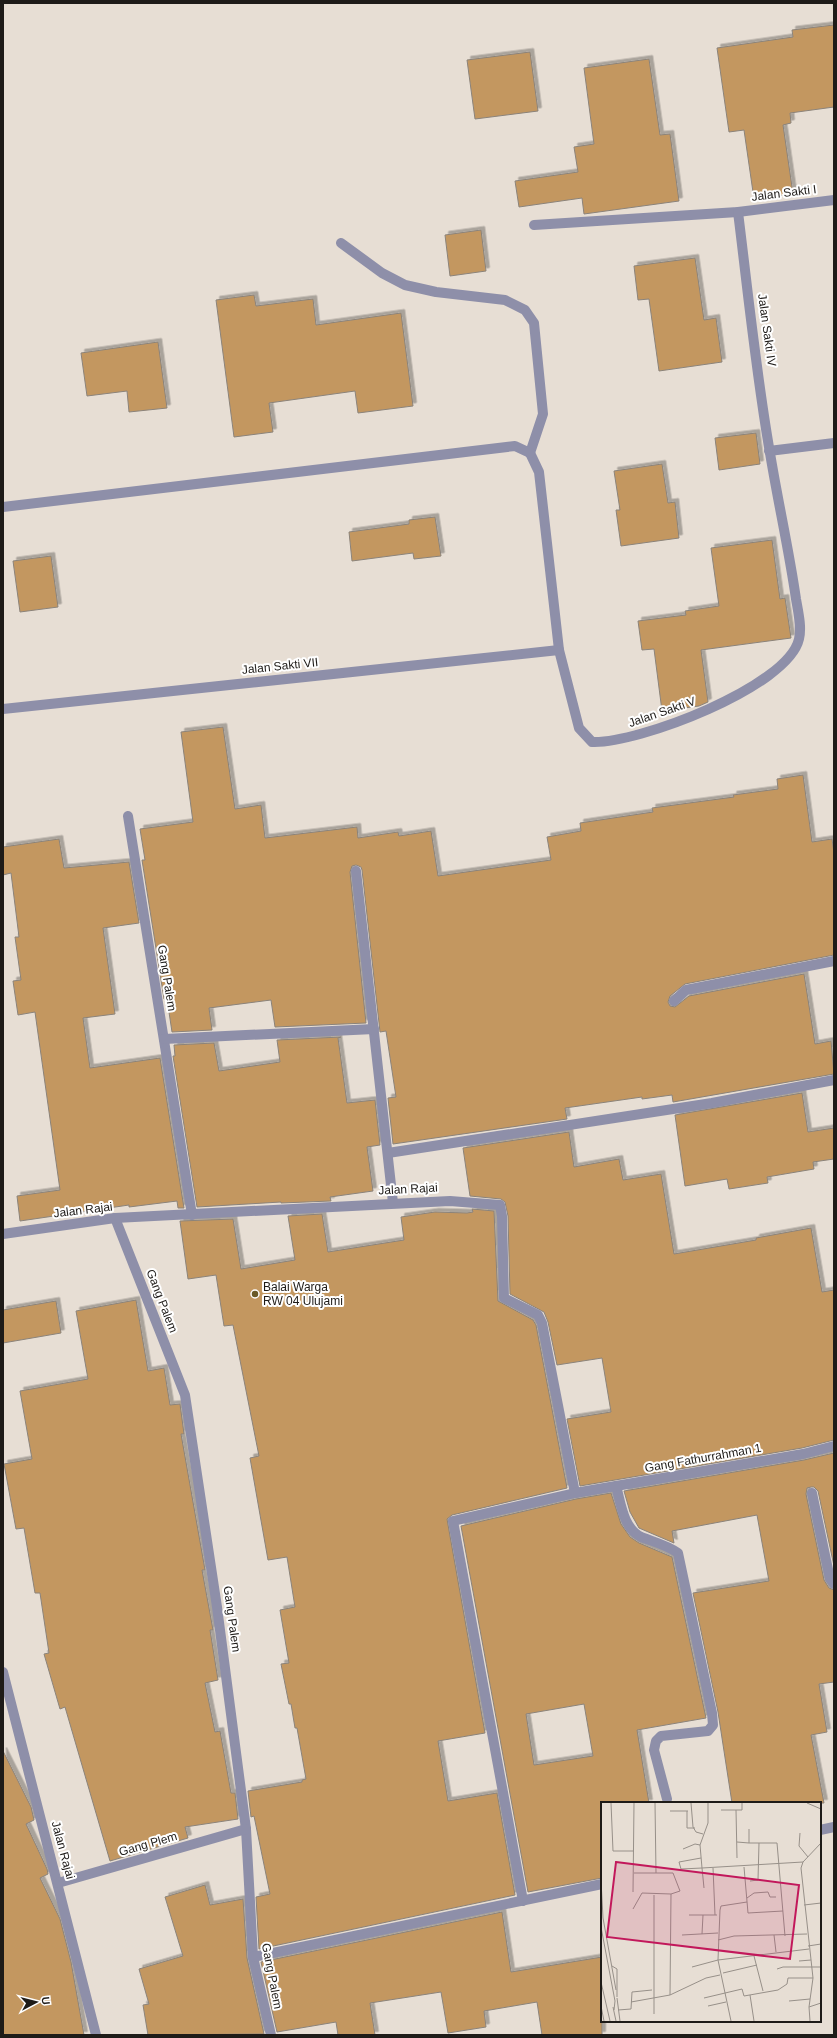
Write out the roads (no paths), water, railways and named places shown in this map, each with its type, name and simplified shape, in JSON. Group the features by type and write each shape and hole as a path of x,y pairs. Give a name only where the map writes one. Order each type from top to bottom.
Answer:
{"street":[{"name":"Jalan Sakti I","path":"534,225 738,212 834,200"},
{"name":"Jalan Sakti IV","path":"738,212 770,451"},
{"path":"3,507 515,446 530,453 544,414 534,323 525,310 505,300 436,292 405,285 382,273 341,243"},
{"path":"770,451 834,443"},
{"name":"Jalan Sakti V","path":"530,453 539,472 559,650 579,728 592,742 606,743 648,733 720,705 772,673 792,653 799,639 799,622 793,579 770,451"},
{"name":"Jalan Sakti VII","path":"3,709 559,650"},
{"name":"Gang Palem","path":"128,816 192,1216"},
{"path":"356,871 393,1203"},
{"path":"674,1001 686,990 834,961"},
{"path":"164,1039 374,1029"},
{"path":"388,1153 712,1103 834,1080"},
{"name":"Jalan Rajai","path":"3,1234 115,1218 192,1216 393,1203 450,1201 500,1205 502,1216 504,1298 538,1315 542,1323 575,1493"},
{"name":"Gang Palem","path":"115,1218 185,1395 217,1607 246,1829 253,1957 271,2035"},
{"name":"Gang Fathurrahman 1","path":"523,1901 453,1521 575,1493 803,1454 834,1446"},
{"path":"616,1486 625,1518 629,1526 640,1536 678,1552 712,1713 713,1725 708,1731 661,1736 656,1741 654,1750 667,1799"},
{"path":"812,1493 830,1579 834,1584"},
{"name":"Jalan Rajai","path":"3,1672 96,2035"},
{"path":"821,1830 834,1827"},
{"name":"Gang Plem","path":"58,1883 246,1829"},
{"path":"253,1957 601,1884"}],"place":[{"name":"Balai Warga RW 04 Ulujami","path":"255,1294"}]}
